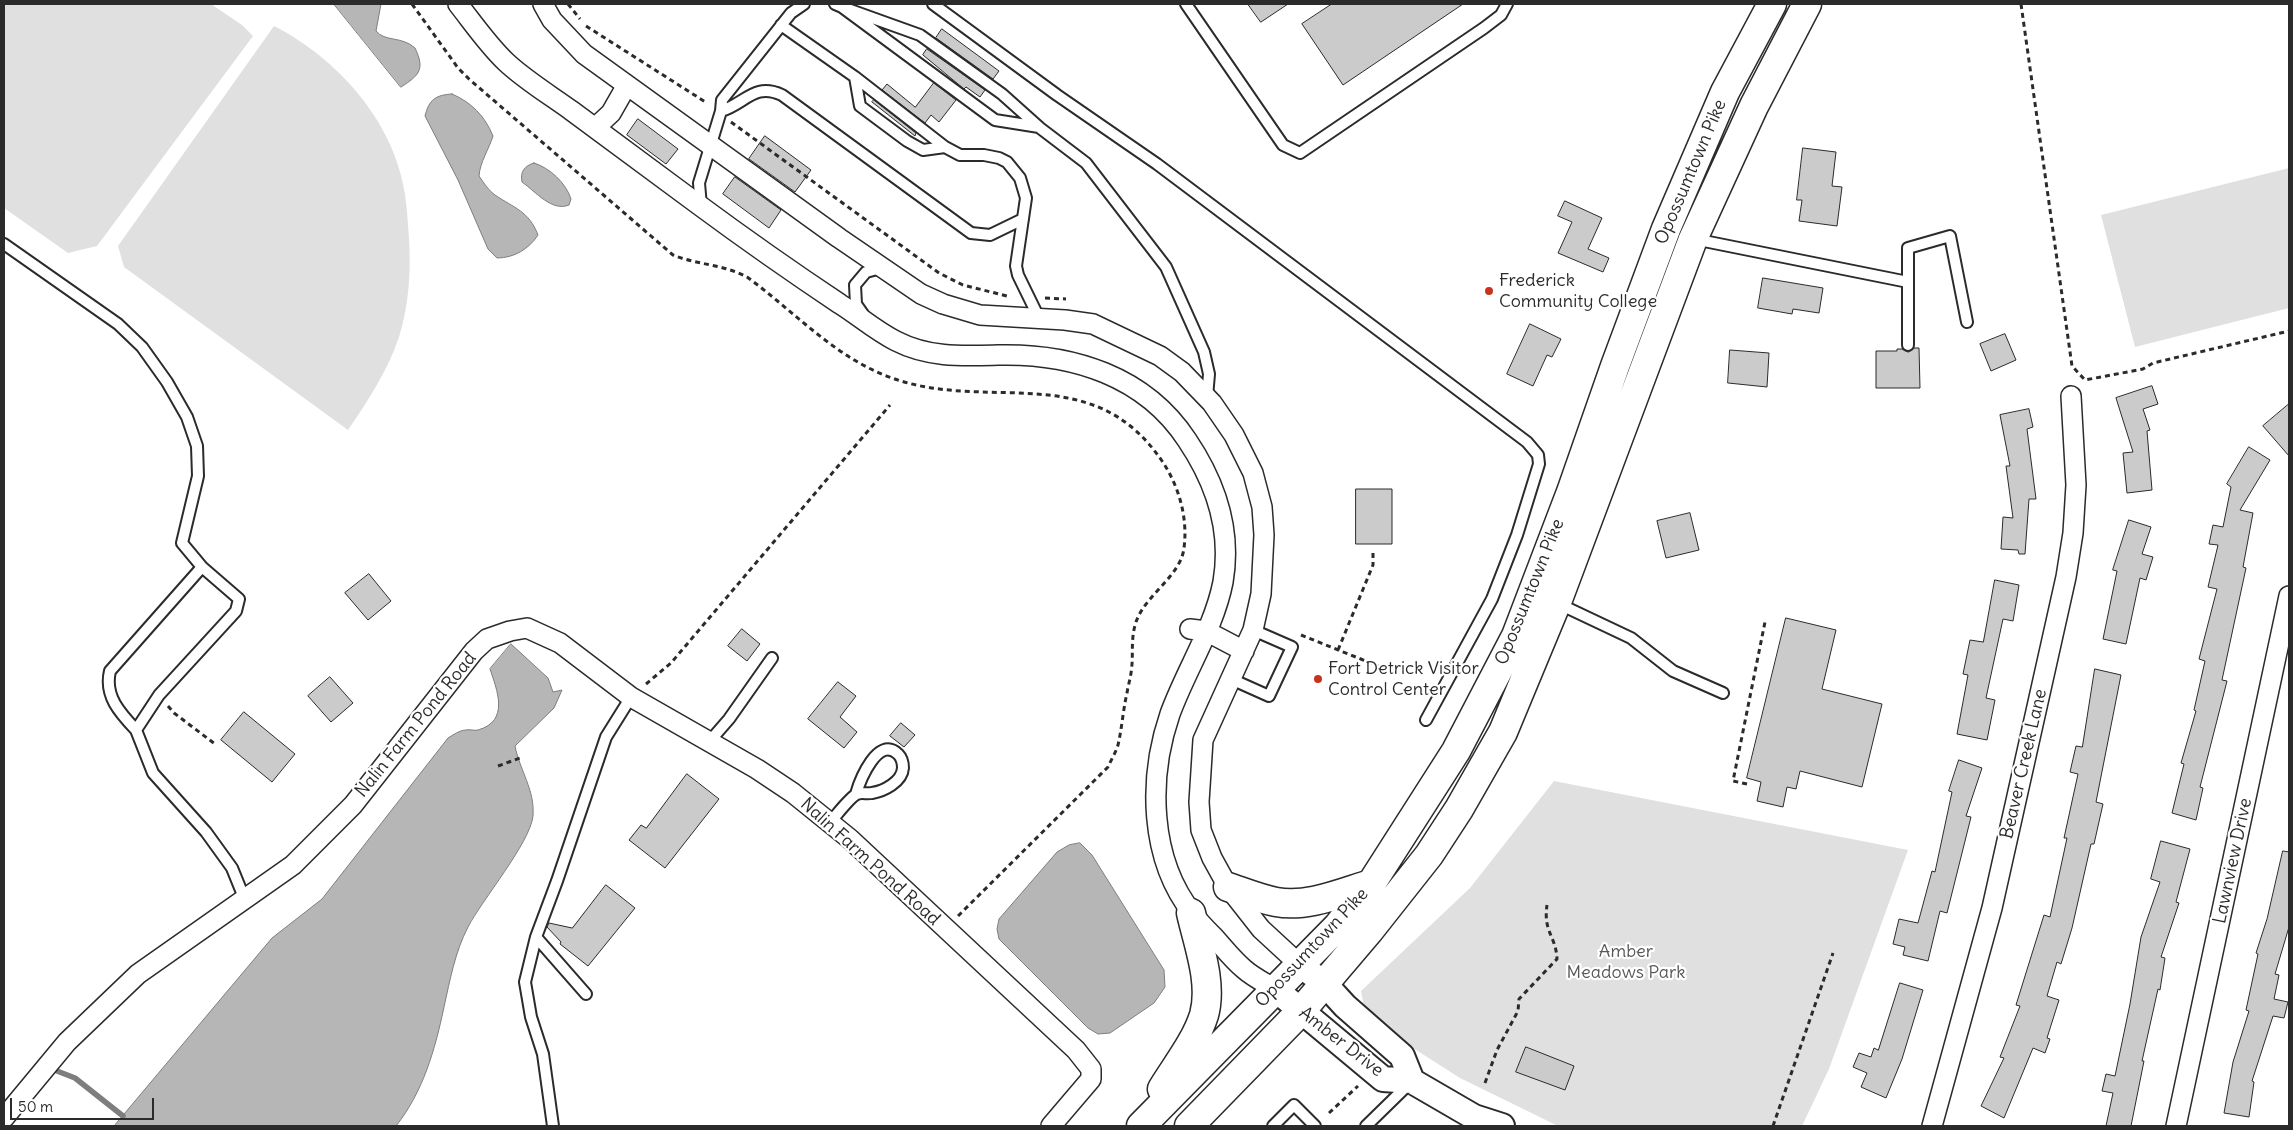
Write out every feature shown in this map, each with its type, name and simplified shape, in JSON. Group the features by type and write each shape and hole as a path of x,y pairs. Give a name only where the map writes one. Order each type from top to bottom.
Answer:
{"main road":[{"name":"Opossumtown Pike","path":"1140,1126 1338,926 1371,884 1456,751 1516,636 1571,492 1666,229 1725,92 1772,4"},
{"name":"Opossumtown Pike","path":"1188,1126 1301,1011 1369,931 1429,855 1459,809 1502,732 1556,602 1693,239 1754,106 1807,4"},
{"path":"1228,886 1276,903 1295,904 1371,884"},
{"path":"1140,1126 1194,1036 1204,1015 1206,998 1205,975 1191,913"}],"street":[{"path":"458,4 506,62 804,282 896,342 926,353 960,357 1037,356 1076,362 1111,374 1138,388 1168,415 1186,438 1207,472 1219,502 1225,531 1222,584 1198,630 1170,716 1156,777 1158,835 1168,871 1191,913 1245,971 1276,989"},
{"path":"543,4 552,20 584,54 921,294 943,304 980,314 1093,324 1160,356 1182,372 1207,397 1234,435 1253,473 1262,507 1264,535 1261,594 1254,630 1203,740 1199,802 1201,830 1212,858 1228,886 1261,929 1300,965"},
{"path":"595,128 611,113 627,85"},
{"name":"Beaver Creek Lane","path":"1932,1126 1992,908 2066,577 2073,533 2076,485 2070,396"},
{"name":"Lawnview Drive","path":"2176,1126 2289,596"},
{"name":"Nalin Farm Pond Road","path":"4,1118 67,1042 138,974 245,900 293,864 353,805 474,651 487,639 510,631 527,628 560,643 631,697 793,793 830,822 1076,1050 1091,1069 1091,1079 1051,1126"},
{"path":"1198,630 1244,651"},
{"name":"Amber Drive","path":"1300,965 1324,983 1344,1006 1402,1056 1412,1081"},
{"name":"Amber Drive","path":"1276,989 1383,1079 1412,1081 1471,1121 1502,1126"}],"lane":[{"path":"701,206 699,183 721,112 722,100 791,13 804,4"},
{"path":"933,4 1165,170 1527,442 1538,455 1539,464 1517,535 1492,599 1426,720"},
{"path":"1186,4 1283,146 1300,153 1484,28 1501,15 1507,4"},
{"path":"838,5 995,120 1040,128"},
{"path":"838,5 920,35 1002,94 1040,128 1086,163 1166,267 1204,352 1209,374 1207,397"},
{"path":"781,25 855,77 946,147 960,155 984,155 1007,162 1020,178 1026,198 1016,266 1018,276 1039,318"},
{"path":"855,77 860,106 907,141 923,150 946,147"},
{"path":"721,112 733,108 757,92 773,91 782,95 971,233 990,235 1023,219"},
{"path":"1908,345 1908,248 1950,236 1967,322"},
{"path":"1693,239 1908,282"},
{"path":"4,244 118,324 142,347 167,382 187,417 196,446 198,476 182,543 202,567 239,599 236,611 159,696 136,730"},
{"path":"871,326 856,304 855,285 866,272 882,268"},
{"path":"202,567 110,671 107,682 116,708 136,730 153,773 206,832 232,868 245,900"},
{"path":"1556,602 1631,638 1673,672 1723,693"},
{"path":"1231,679 1269,696 1292,646 1254,630"},
{"path":"709,742 729,719 772,658"},
{"path":"553,1126 543,1054 531,1017 525,982 536,937 558,880 606,737 631,697"},
{"path":"830,822 856,794 860,778 878,753 893,750 901,757 903,771 899,778 882,790 856,794"},
{"path":"536,937 586,994"},
{"path":"1366,1126 1412,1081"},
{"path":"1274,1126 1294,1105 1315,1126"}],"path":[{"path":"412,4 458,68 672,255 733,269 747,277 831,344 874,371 894,379 937,390 1055,394 1102,407 1143,437 1171,475 1185,520 1184,551 1170,575 1144,605 1136,621 1131,643 1132,672 1118,746 1108,767 945,930"},
{"path":"568,4 584,25 721,112 738,129 939,273 963,285 986,292 1029,298 1071,300"},
{"path":"2020,4 2072,366 2085,380 2143,369 2153,363 2289,331"},
{"path":"631,697 671,663 890,404"},
{"path":"1338,650 1373,565 1373,550"},
{"path":"1747,784 1733,781 1765,622"},
{"path":"1296,633 1393,672"},
{"path":"159,696 174,713 214,744"},
{"path":"498,766 520,758"},
{"path":"1485,1083 1497,1050 1518,1011 1519,999 1557,959 1557,952 1546,926 1547,905"},
{"path":"1773,1126 1833,953"},
{"path":"1329,1113 1358,1086"}],"green space":[{"path":"4,4 211,4 242,25 253,36 97,246 68,253 4,208"},
{"path":"274,26 320,55 359,95 389,141 399,167 405,194 410,264 407,301 402,325 399,337 383,373 348,430 124,267 118,246"},
{"path":"2289,168 2289,308 2135,347 2101,215"},
{"name":"Amber Meadows Park","path":"1554,781 1908,850 1829,1069 1802,1126 1558,1126 1460,1078 1366,1018 1361,991 1470,888"}],"shaded area":[{"path":"334,4 381,4 376,31 384,37 405,42 415,48 420,66 413,79 401,87"},
{"path":"452,94 477,110 493,136 479,176 493,193 515,207 530,220 538,235 520,252 503,258 497,258 488,249 458,180 425,116 434,99"},
{"path":"534,163 546,168 557,177 569,193 571,199 569,205 556,206 539,196 522,182 524,170"},
{"path":"511,644 548,678 553,692 562,690 554,708 515,746 530,789 533,816 524,841 463,937 453,966 427,1070 414,1099 396,1126 114,1126 272,938 322,899 448,738 461,731 478,730 488,726 494,720 499,704 496,686 490,669"},
{"path":"1080,843 1092,855 1164,970 1165,987 1154,1003 1110,1033 1098,1034 1088,1028 999,939 997,929 999,919 1057,852 1069,845"}],"building":[{"path":"1248,4 1288,4 1261,22"},
{"path":"1332,4 1463,4 1343,85 1302,24"},
{"path":"942,29 999,71 993,79 936,38"},
{"path":"927,49 985,90 980,97 966,87 964,89 923,55"},
{"path":"934,83 956,100 939,122 931,115 925,123 882,90 887,84 915,107"},
{"path":"874,100 916,133 915,136 872,102"},
{"path":"638,119 678,149 666,164 627,135"},
{"path":"765,136 811,170 795,192 749,159"},
{"path":"1803,148 1836,152 1832,186 1842,187 1837,226 1799,221 1802,200 1797,200"},
{"path":"735,177 781,210 769,228 723,194"},
{"path":"1565,201 1602,218 1588,249 1609,258 1603,272 1558,253 1572,222 1558,216"},
{"path":"1763,278 1823,288 1819,313 1793,309 1792,314 1758,308"},
{"path":"1530,324 1561,339 1552,357 1547,355 1533,386 1507,374"},
{"path":"2005,334 2016,360 1991,371 1980,344"},
{"path":"1914,348 1919,348 1920,388 1876,388 1876,351 1897,351 1897,349 1902,349 1908,352"},
{"path":"1730,350 1769,353 1767,387 1728,383"},
{"path":"2152,386 2158,404 2143,409 2150,430 2147,431 2152,490 2127,493 2123,453 2133,452 2116,398"},
{"path":"2289,404 2289,456 2263,426"},
{"path":"2029,409 2033,427 2027,429 2036,499 2029,499 2025,554 2019,554 2018,550 2001,549 2003,517 2013,518 2006,466 2010,466 2000,415"},
{"path":"2249,447 2270,460 2240,510 2253,513 2243,567 2246,568 2222,680 2227,681 2200,787 2203,788 2196,820 2172,813 2184,764 2181,763 2196,711 2194,710 2205,661 2199,659 2217,589 2208,587 2218,545 2209,544 2213,525 2223,527 2231,487 2227,484"},
{"path":"1356,489 1392,489 1392,544 1356,544"},
{"path":"1690,513 1699,550 1666,558 1657,521"},
{"path":"2129,520 2151,527 2142,554 2153,557 2146,580 2140,578 2126,644 2103,639 2117,571 2113,570"},
{"path":"369,574 391,601 368,620 345,593"},
{"path":"1995,580 2019,585 2013,621 2003,619 1986,698 1995,700 1987,740 1957,734 1968,675 1963,674 1970,640 1983,642"},
{"path":"1786,618 1836,630 1822,689 1882,704 1862,787 1800,771 1796,789 1787,787 1783,807 1757,801 1761,782 1747,778"},
{"path":"742,629 760,644 747,661 728,646"},
{"path":"2095,669 2121,675 2096,802 2103,804 2094,844 2091,844 2072,928 2061,964 2057,962 2047,996 2059,1000 2047,1038 2050,1039 2045,1053 2033,1048 2004,1118 1981,1106 2004,1058 2000,1057 2020,1006 2016,1005 2044,915 2050,917 2067,838 2064,838 2078,774 2070,772 2076,746 2082,747"},
{"path":"330,677 353,703 331,722 308,696"},
{"path":"838,682 856,696 840,717 857,732 844,748 808,719"},
{"path":"244,712 295,754 272,782 221,740"},
{"path":"901,723 915,735 904,747 890,736"},
{"path":"1959,760 1982,768 1966,816 1971,817 1947,913 1940,911 1928,961 1903,955 1905,947 1893,944 1899,919 1918,923 1932,871 1935,872 1952,792 1949,791"},
{"path":"687,774 719,799 665,868 629,840 641,825 646,828"},
{"path":"2161,841 2190,849 2176,902 2179,903 2161,957 2165,958 2160,990 2158,989 2142,1061 2144,1061 2131,1126 2106,1126 2113,1093 2102,1091 2106,1074 2115,1076 2130,1004 2141,937 2160,882 2151,879"},
{"path":"2283,851 2289,852 2289,927 2275,974 2279,975 2274,999 2288,1002 2284,1018 2273,1016 2252,1081 2254,1082 2249,1117 2224,1113 2233,1062 2249,1011 2246,1010 2258,954 2256,953 2267,919"},
{"path":"606,885 635,908 588,966 560,944 561,942 547,927 549,923 572,928"},
{"path":"1900,983 1923,990 1902,1059 1886,1098 1861,1087 1867,1073 1853,1067 1859,1053 1871,1057 1874,1048 1878,1050"},
{"path":"1526,1047 1574,1066 1565,1090 1516,1072"}],"waterway":[{"path":"57,1071 75,1078 123,1116"}],"place":[{"name":"Frederick Community College","path":"1489,291"},
{"name":"Fort Detrick Visitor Control Center","path":"1318,679"}]}
